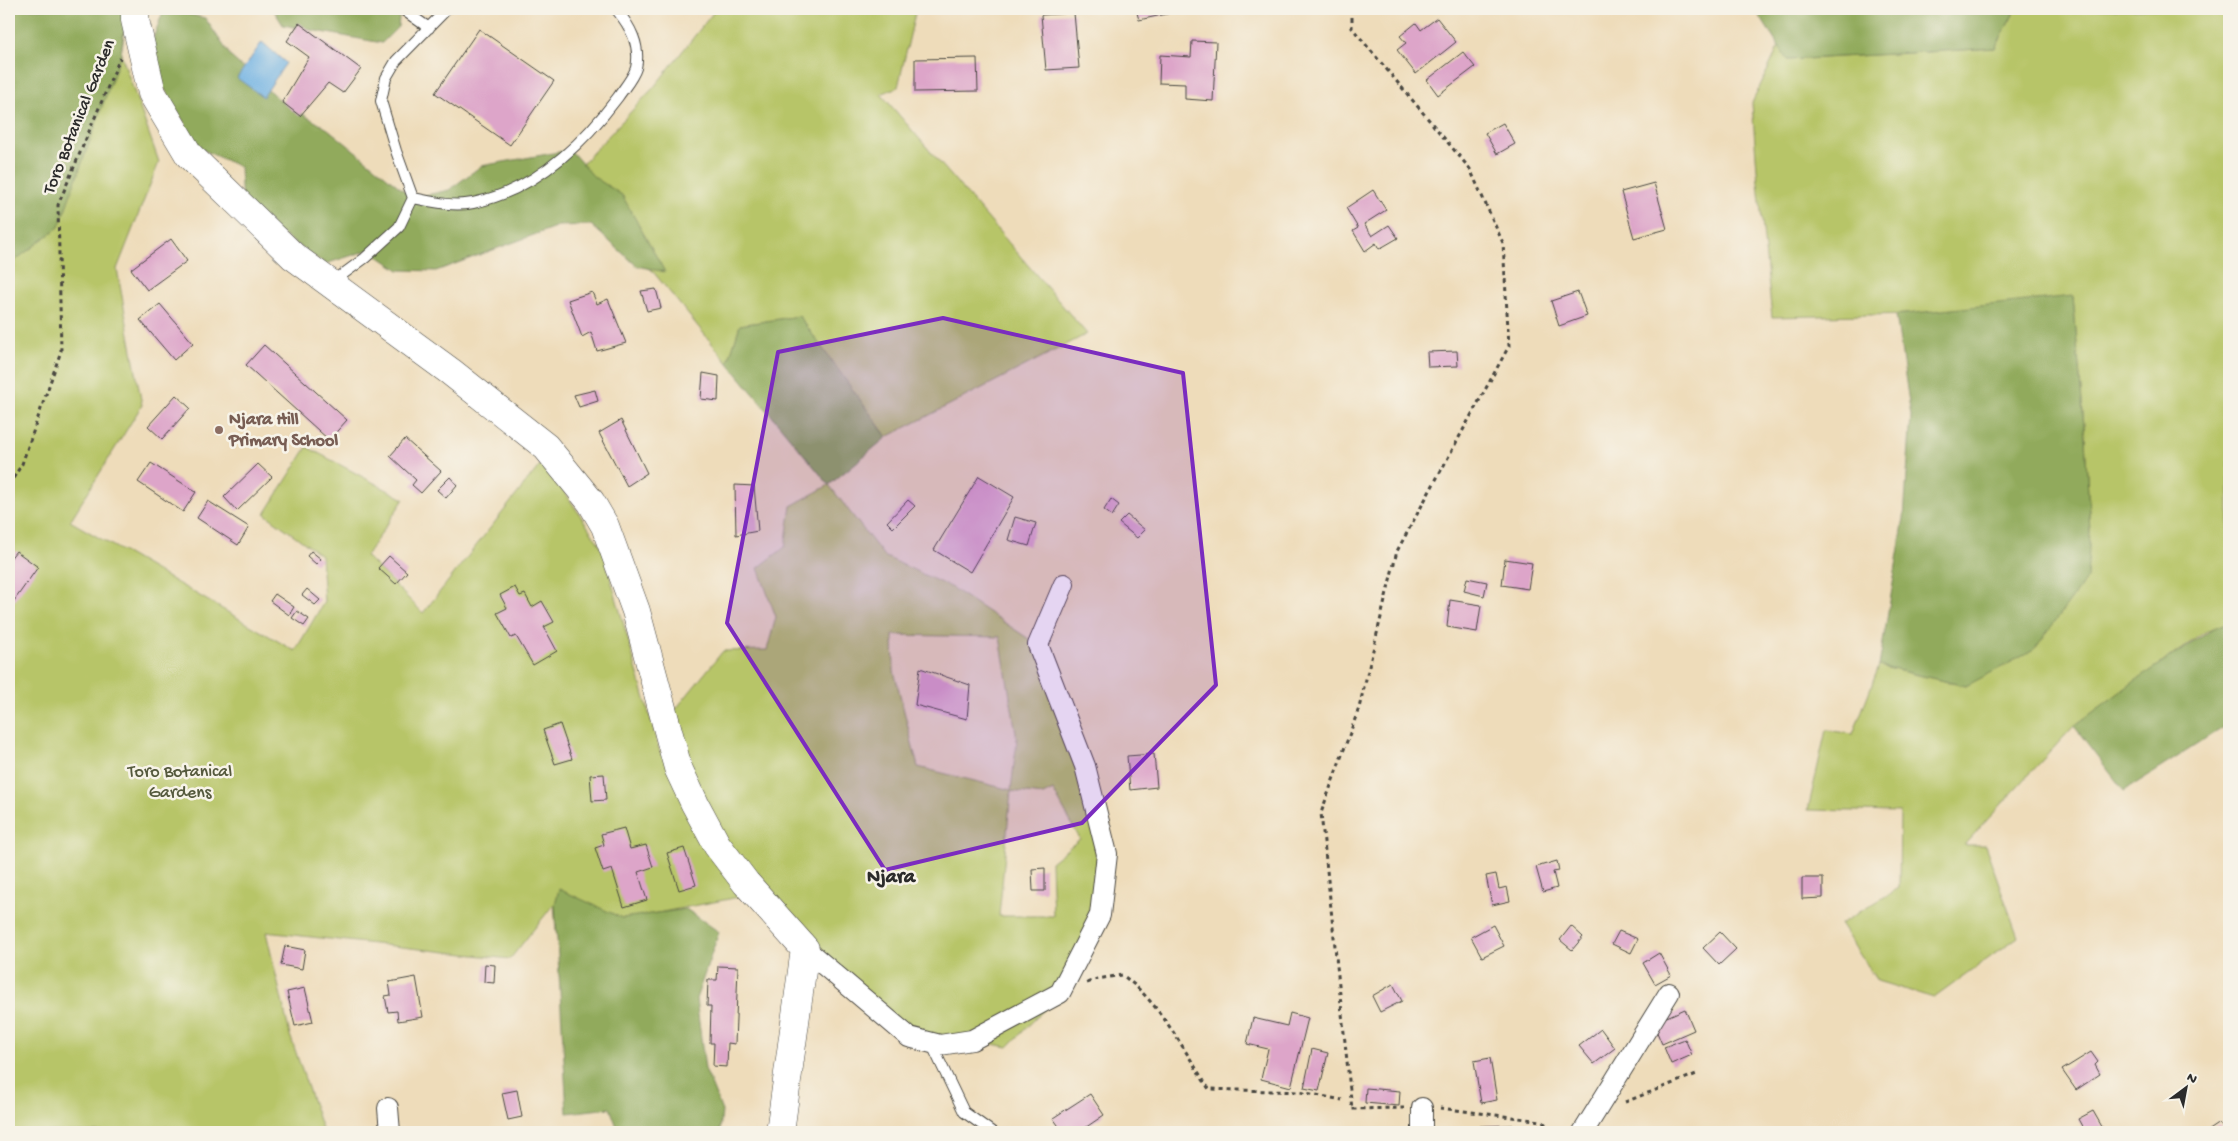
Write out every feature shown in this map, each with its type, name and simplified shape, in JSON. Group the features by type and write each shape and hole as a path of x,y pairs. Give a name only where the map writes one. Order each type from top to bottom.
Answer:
{"main road":[{"path":"135,9 135,20 152,93 189,155 293,256 451,372 546,446 591,502 605,526 636,611 678,768 695,804 717,845 740,876 805,949 780,1132"}],"street":[{"path":"805,949 909,1037 940,1045 972,1040 1060,993 1100,915 1107,854 1085,766 1059,704 1038,645 1064,584"},
{"path":"1583,1132 1669,993"},
{"path":"388,1108 390,1132"},
{"path":"1422,1108 1422,1132"}],"lane":[{"path":"402,9 429,28"},
{"path":"330,283 365,258 399,227 413,198 381,101 386,78 396,61 447,9"},
{"path":"413,198 443,204 472,203 501,195 538,176 564,157 611,106 636,69 637,47 630,24 616,9"},
{"path":"930,1042 964,1112 992,1132"}],"path":[{"path":"1352,9 1352,28 1470,169 1503,243 1509,346 1397,551 1359,708 1321,813 1352,1109 1444,1108 1542,1121 1554,1132"},
{"name":"Toro Botanical Garden","path":"9,485 22,464 62,351 58,205 121,54"},
{"path":"1060,993 1097,979 1122,975 1138,987 1175,1036 1209,1089 1300,1092 1342,1100"},
{"path":"1623,1103 1698,1073"}],"highlighted area":[{"path":"943,318 1183,373 1216,685 1082,823 885,870 727,623 778,352"}],"green space":[{"name":"Toro Botanical Gardens","path":"9,9 127,17 121,54 159,162 117,269 142,405 70,521 295,651 324,602 321,555 265,514 307,447 404,499 366,556 423,613 540,465 566,494 602,548 660,752 744,896 556,933 554,904 510,959 266,932 290,1035 323,1132 9,1132"},
{"path":"9,9 126,9 121,54 59,227 9,265"},
{"path":"164,9 205,18 232,58 282,102 328,129 413,198 449,190 481,166 570,150 594,177 622,195 665,272 637,266 591,225 558,226 436,271 399,270 369,250 325,264 242,207 240,167 199,148 164,88 151,44"},
{"path":"273,9 400,9 398,27 382,43 283,25"},
{"path":"716,9 916,9 898,87 881,94 1087,334 887,437 799,316 740,325 728,363 599,206 582,164 654,87"},
{"path":"2016,9 2229,9 2229,623 2205,632 2074,726 1964,845 1985,845 2018,937 1934,998 1877,981 1840,924 1899,888 1900,812 1808,810 1826,730 1853,734 1879,666 1966,686 2090,532 2085,438 2073,297 1914,314 1772,317 1752,103 1779,46 1788,60 1995,48"},
{"path":"2016,9 1995,48 1787,60 1756,10"},
{"path":"2073,296 2085,438 2090,532 2087,578 2034,650 1966,686 1879,666 1904,518 1911,416 1896,315"},
{"path":"799,316 887,437 829,485 728,363 740,325"},
{"path":"829,485 884,556 952,588 1038,645 1107,854 1100,915 1060,993 1008,1047 972,1040 920,1041 746,883 666,721 723,651 767,650 776,617 758,568 785,547 791,506","holes":["893,635 1000,637 1017,739 1011,790 918,767 894,671","1053,790 1080,839 1051,862 1053,916 999,916 1011,791 1043,795"]},
{"path":"2229,623 2229,724 2124,791 2074,726 2135,681 2213,629"},
{"path":"559,889 622,918 686,909 719,932 696,999 705,1069 722,1111 720,1132 619,1132 610,1108 567,1113 555,904"}],"water":[{"path":"262,42 286,63 263,97 237,78"}],"building":[{"path":"1136,9 1185,9 1185,10 1139,20"},
{"path":"1074,13 1079,68 1046,70 1041,15"},
{"path":"1437,18 1456,42 1416,74 1397,50 1406,43 1400,36 1416,23 1421,30"},
{"path":"299,23 361,69 343,93 328,83 300,116 282,102 309,57 287,41"},
{"path":"479,29 554,81 510,145 435,93"},
{"path":"1192,41 1216,42 1213,101 1185,99 1185,84 1159,83 1160,55 1191,57"},
{"path":"1463,52 1475,67 1438,95 1427,80"},
{"path":"977,58 978,91 915,92 915,59"},
{"path":"1503,123 1515,144 1497,154 1485,133"},
{"path":"1654,183 1667,229 1634,238 1621,192"},
{"path":"1373,190 1386,210 1364,224 1372,236 1389,225 1398,238 1379,249 1376,243 1365,251 1353,231 1358,228 1346,208"},
{"path":"171,239 187,261 147,290 131,269"},
{"path":"656,289 661,308 647,311 641,291"},
{"path":"592,292 597,304 608,299 626,343 597,351 591,332 582,337 568,300"},
{"path":"1578,292 1587,316 1559,326 1551,301"},
{"path":"160,304 193,343 174,360 140,320"},
{"path":"264,345 347,420 329,440 246,365"},
{"path":"1457,351 1458,366 1428,367 1427,352"},
{"path":"703,373 719,376 718,401 701,399"},
{"path":"595,390 598,401 579,407 574,395"},
{"path":"176,395 190,408 162,439 148,426"},
{"path":"621,420 647,473 627,486 599,433"},
{"path":"405,439 441,471 421,493 412,485 416,480 390,456"},
{"path":"151,463 196,492 183,512 138,482"},
{"path":"258,464 272,477 237,511 224,497"},
{"path":"979,476 1014,497 970,572 934,550"},
{"path":"450,477 457,485 446,498 437,490"},
{"path":"735,485 754,486 758,531 736,535"},
{"path":"1111,499 1119,505 1112,516 1104,510"},
{"path":"908,500 915,506 893,528 887,522"},
{"path":"208,501 249,527 238,545 197,518"},
{"path":"1127,515 1145,530 1137,538 1119,523"},
{"path":"1015,517 1036,523 1029,546 1008,540"},
{"path":"16,551 38,567 9,608 9,560"},
{"path":"311,551 321,559 316,564 307,556"},
{"path":"389,556 407,572 396,584 378,568"},
{"path":"1505,559 1532,563 1528,589 1502,585"},
{"path":"1467,578 1487,582 1484,596 1464,591"},
{"path":"515,587 520,596 525,594 532,607 542,601 554,622 544,627 557,651 533,665 516,636 511,638 497,613 507,608 500,595"},
{"path":"307,589 320,600 315,605 302,595"},
{"path":"275,594 294,607 289,615 270,601"},
{"path":"1450,600 1481,605 1477,632 1447,627"},
{"path":"297,611 309,619 304,626 292,618"},
{"path":"920,668 970,685 967,719 915,705"},
{"path":"560,724 572,759 555,764 543,730"},
{"path":"1154,754 1157,787 1130,790 1127,756"},
{"path":"604,774 606,800 592,801 590,775"},
{"path":"624,828 630,849 646,845 653,867 638,872 647,900 624,907 612,869 603,872 595,848 604,845 601,834"},
{"path":"684,848 696,885 679,890 667,853"},
{"path":"1557,861 1559,871 1553,872 1557,888 1543,892 1536,867"},
{"path":"1045,868 1045,891 1033,891 1032,869"},
{"path":"1496,874 1499,889 1507,887 1510,901 1492,905 1486,876"},
{"path":"1802,878 1823,878 1823,898 1802,899"},
{"path":"1493,925 1504,946 1482,957 1471,937"},
{"path":"1571,926 1583,937 1572,950 1560,940"},
{"path":"1619,931 1638,939 1631,953 1612,944"},
{"path":"1720,932 1736,949 1719,965 1703,948"},
{"path":"285,946 305,950 302,969 281,965"},
{"path":"1659,953 1671,975 1655,984 1643,963"},
{"path":"485,964 495,965 494,983 484,982"},
{"path":"718,966 738,967 735,1044 728,1043 727,1067 713,1066 714,1043 710,1043 711,1006 707,1006 708,980 717,980"},
{"path":"416,977 423,1017 398,1021 397,1011 388,1012 385,996 391,995 389,982"},
{"path":"1393,984 1402,1001 1380,1012 1372,996"},
{"path":"305,988 313,1022 295,1026 287,992"},
{"path":"1685,1009 1694,1030 1662,1044 1653,1023"},
{"path":"1290,1013 1308,1018 1291,1087 1261,1079 1268,1049 1247,1044 1253,1018 1287,1026"},
{"path":"1601,1029 1615,1048 1594,1064 1579,1046"},
{"path":"1685,1039 1692,1055 1671,1064 1664,1047"},
{"path":"1312,1049 1328,1053 1319,1091 1304,1088"},
{"path":"2091,1052 2098,1062 2095,1065 2100,1074 2076,1090 2062,1070"},
{"path":"1490,1058 1497,1100 1481,1103 1474,1061"},
{"path":"1366,1088 1400,1091 1399,1106 1365,1103"},
{"path":"517,1090 522,1117 508,1120 502,1093"},
{"path":"1090,1094 1104,1115 1082,1130 1083,1132 1063,1132 1053,1118"},
{"path":"2093,1111 2105,1132 2085,1132 2078,1119"},
{"path":"2219,1123 2226,1132 2207,1131"},
{"path":"1513,1125 1513,1132 1480,1132 1480,1126"}],"place":[{"name":"Njara Hill Primary School","path":"219,430"}],"district":[{"name":"Njara","path":"891,878"}]}
